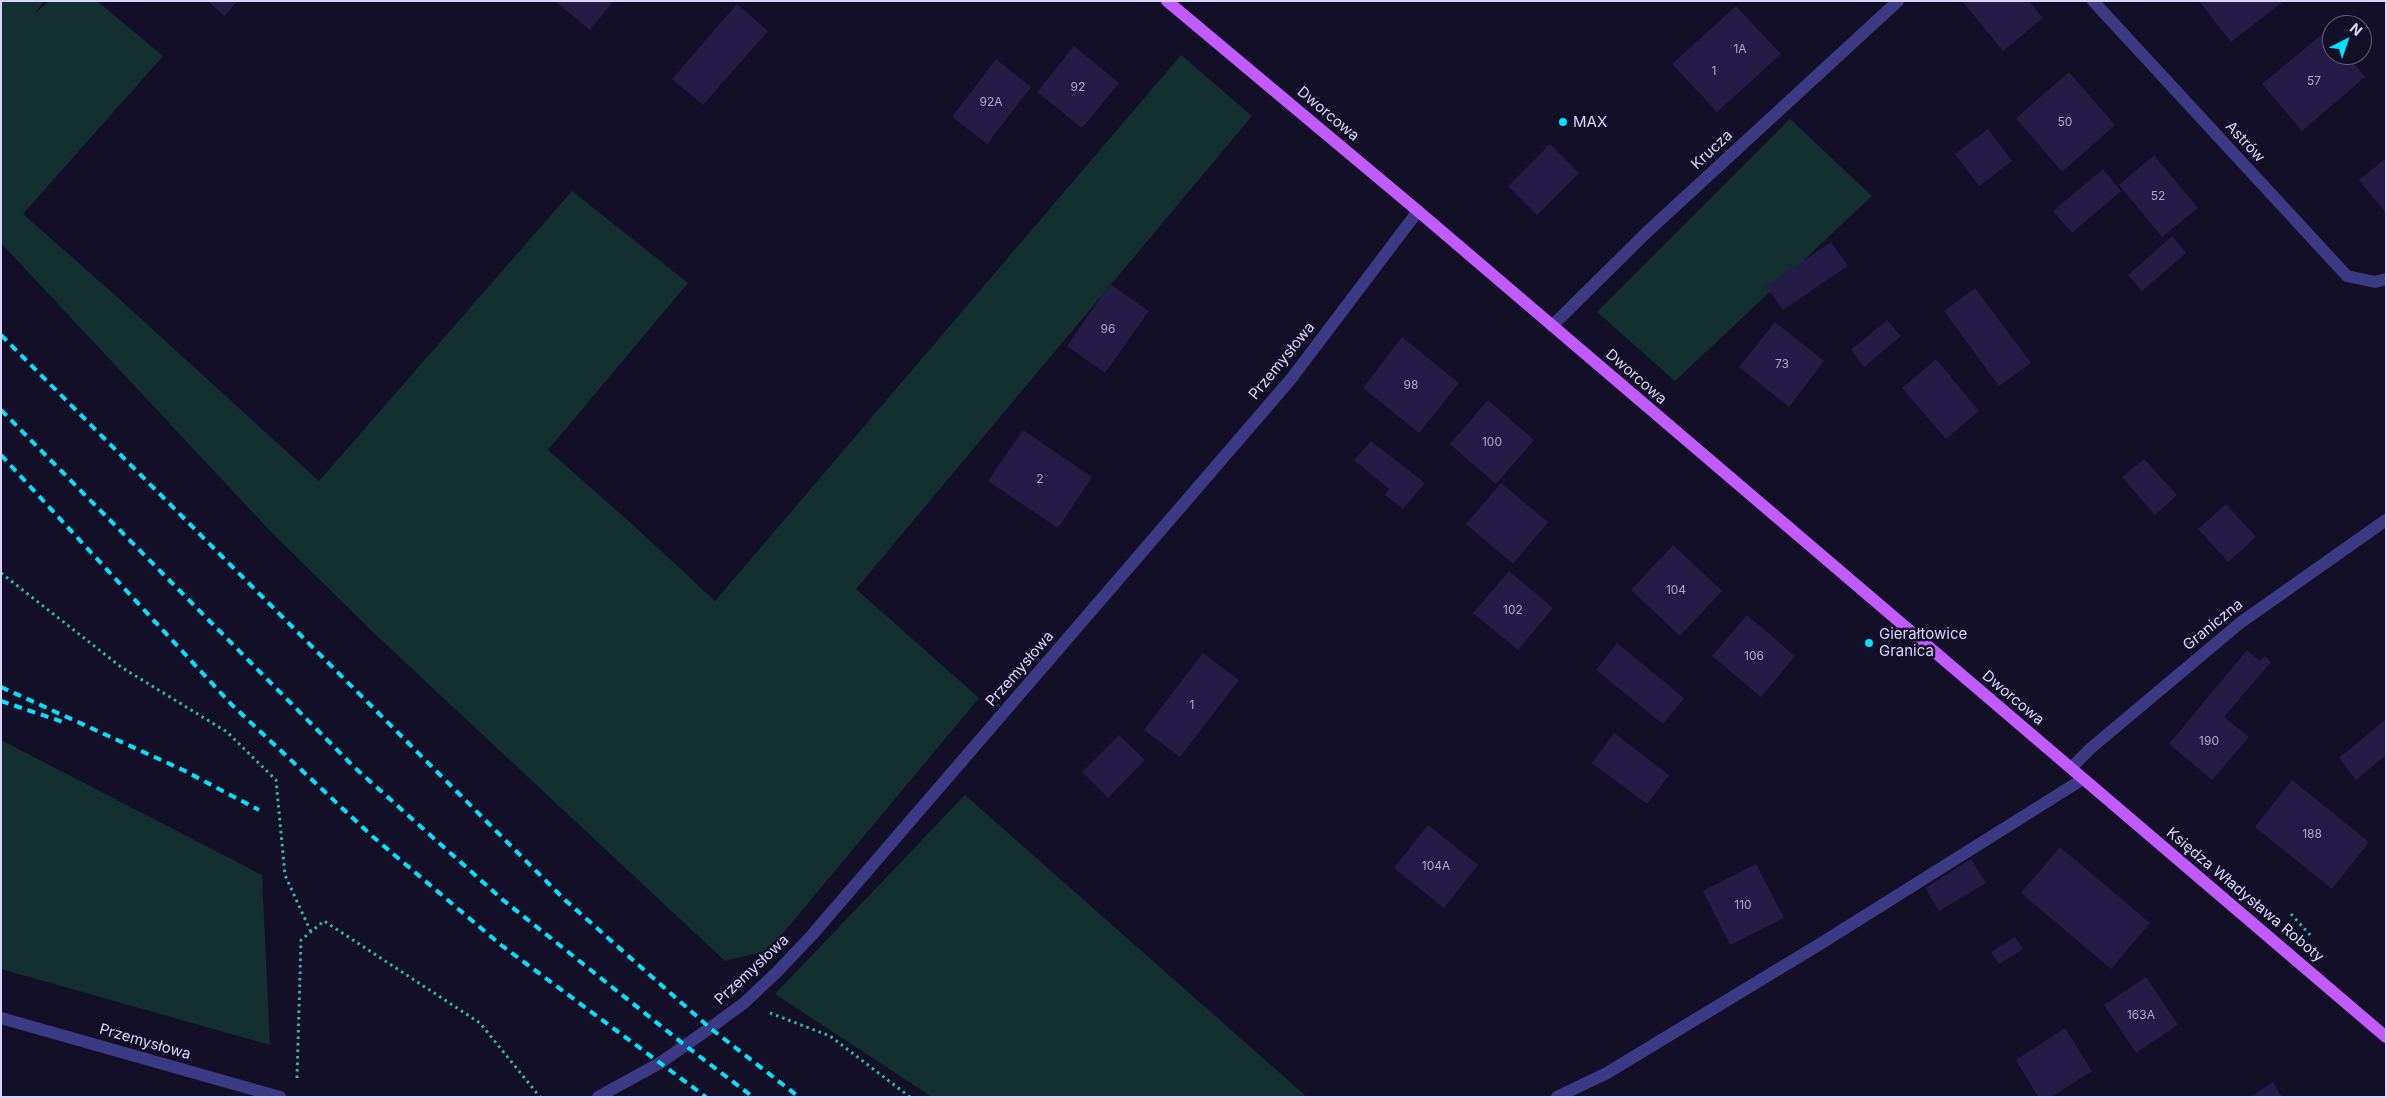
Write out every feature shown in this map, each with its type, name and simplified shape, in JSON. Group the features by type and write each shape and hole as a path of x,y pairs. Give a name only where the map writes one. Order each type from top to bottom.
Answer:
{"main road":[{"name":"Dworcowa","path":"1167,1 1418,211 2083,779"},
{"name":"Księdza Władysława Roboty","path":"2083,779 2386,1037"}],"street":[{"name":"Krucza","path":"1552,326 1646,233 1898,1"},
{"name":"Astrów","path":"2093,1 2346,276 2375,282 2386,279"},
{"name":"Przemysłowa","path":"598,1097 660,1063 744,1003 812,935 1284,386 1418,211"},
{"name":"Graniczna","path":"2071,768 2091,748 2240,623 2386,520"},
{"path":"1557,1097 1607,1074 1820,944 2083,779"},
{"name":"Przemysłowa","path":"1,1018 280,1097"}],"path":[{"path":"1,573 120,667 226,732 276,780 285,875 311,932"},
{"path":"296,1087 301,940 324,921 480,1023 540,1097"},
{"path":"744,1003 830,1036 910,1097"}],"green space":[{"path":"1,1 44,1 35,13 49,1 97,1 163,56 23,214 319,481 572,191 688,283 548,450 715,601 1181,55 1252,116 856,589 979,698 769,950 725,961 377,636 271,532 1,243"},
{"path":"1790,119 1872,196 1675,381 1597,312"},
{"path":"1,740 262,875 270,1045 1,969"},
{"path":"965,795 1307,1097 932,1097 775,994"}],"building":[{"path":"208,1 238,1 224,16"},
{"path":"555,1 610,1 612,3 590,30"},
{"path":"1962,1 2029,1 2043,18 2003,51"},
{"path":"2199,1 2284,1 2231,42"},
{"path":"737,4 768,31 703,105 672,79"},
{"path":"1736,6 1781,54 1717,112 1672,64"},
{"path":"2322,34 2322,65 2355,65 2365,77 2302,131 2262,84"},
{"path":"1074,46 1119,83 1082,128 1037,92"},
{"path":"996,59 1031,87 987,144 952,117"},
{"path":"2069,72 2115,125 2062,172 2016,118"},
{"path":"1988,129 2012,161 1979,186 1955,154"},
{"path":"1550,144 1579,173 1537,215 1508,186"},
{"path":"2154,155 2198,208 2162,237 2119,185"},
{"path":"2386,158 2386,213 2359,180"},
{"path":"2103,169 2121,191 2072,233 2053,211"},
{"path":"2172,236 2186,253 2142,291 2128,275"},
{"path":"1831,242 1848,266 1783,310 1766,286"},
{"path":"1110,284 1149,311 1105,373 1067,346"},
{"path":"1975,288 2031,363 1999,386 1944,311"},
{"path":"1887,320 1901,336 1864,367 1851,350"},
{"path":"1775,322 1824,361 1789,407 1739,367"},
{"path":"1402,337 1459,383 1419,433 1363,388"},
{"path":"1936,359 1979,411 1946,439 1902,388"},
{"path":"1488,400 1534,440 1496,484 1450,444"},
{"path":"1023,430 1092,477 1058,528 988,481"},
{"path":"1371,441 1425,483 1403,509 1385,495 1389,489 1354,460"},
{"path":"2144,459 2177,495 2155,515 2122,477"},
{"path":"1501,483 1548,522 1513,564 1466,524"},
{"path":"2226,504 2256,537 2228,562 2198,529"},
{"path":"1673,545 1722,591 1680,636 1631,590"},
{"path":"1509,571 1553,608 1518,650 1473,613"},
{"path":"1747,615 1795,656 1761,697 1712,656"},
{"path":"1617,643 1684,698 1663,724 1596,670"},
{"path":"2247,650 2260,661 2265,656 2271,662 2224,717 2249,737 2212,780 2169,744"},
{"path":"1203,653 1239,680 1180,757 1144,730"},
{"path":"2386,719 2386,755 2356,780 2339,758"},
{"path":"1614,733 1669,775 1647,804 1592,763"},
{"path":"1119,735 1145,760 1108,798 1082,772"},
{"path":"2292,780 2369,842 2332,889 2255,827"},
{"path":"1428,825 1478,865 1444,908 1394,868"},
{"path":"2060,847 2150,923 2111,969 2021,893"},
{"path":"1971,859 1986,883 1939,911 1925,888"},
{"path":"1756,864 1784,918 1730,945 1703,891"},
{"path":"2015,937 2023,949 1999,964 1991,952"},
{"path":"2146,977 2178,1025 2136,1053 2104,1005"},
{"path":"2065,1028 2092,1071 2051,1097 2038,1097 2016,1060"},
{"path":"2273,1082 2282,1097 2250,1097"}],"railway":[{"path":"1,335 565,900 710,1028 799,1097"},
{"path":"1,410 354,767 503,900 753,1097"},
{"path":"1,455 232,705 372,836 501,945 706,1097"},
{"path":"1,687 183,770 259,810"},
{"path":"1,701 63,722"}],"place":[{"name":"MAX","path":"1563,122"},
{"name":"Gierałtowice Granica","path":"1869,643"}]}
